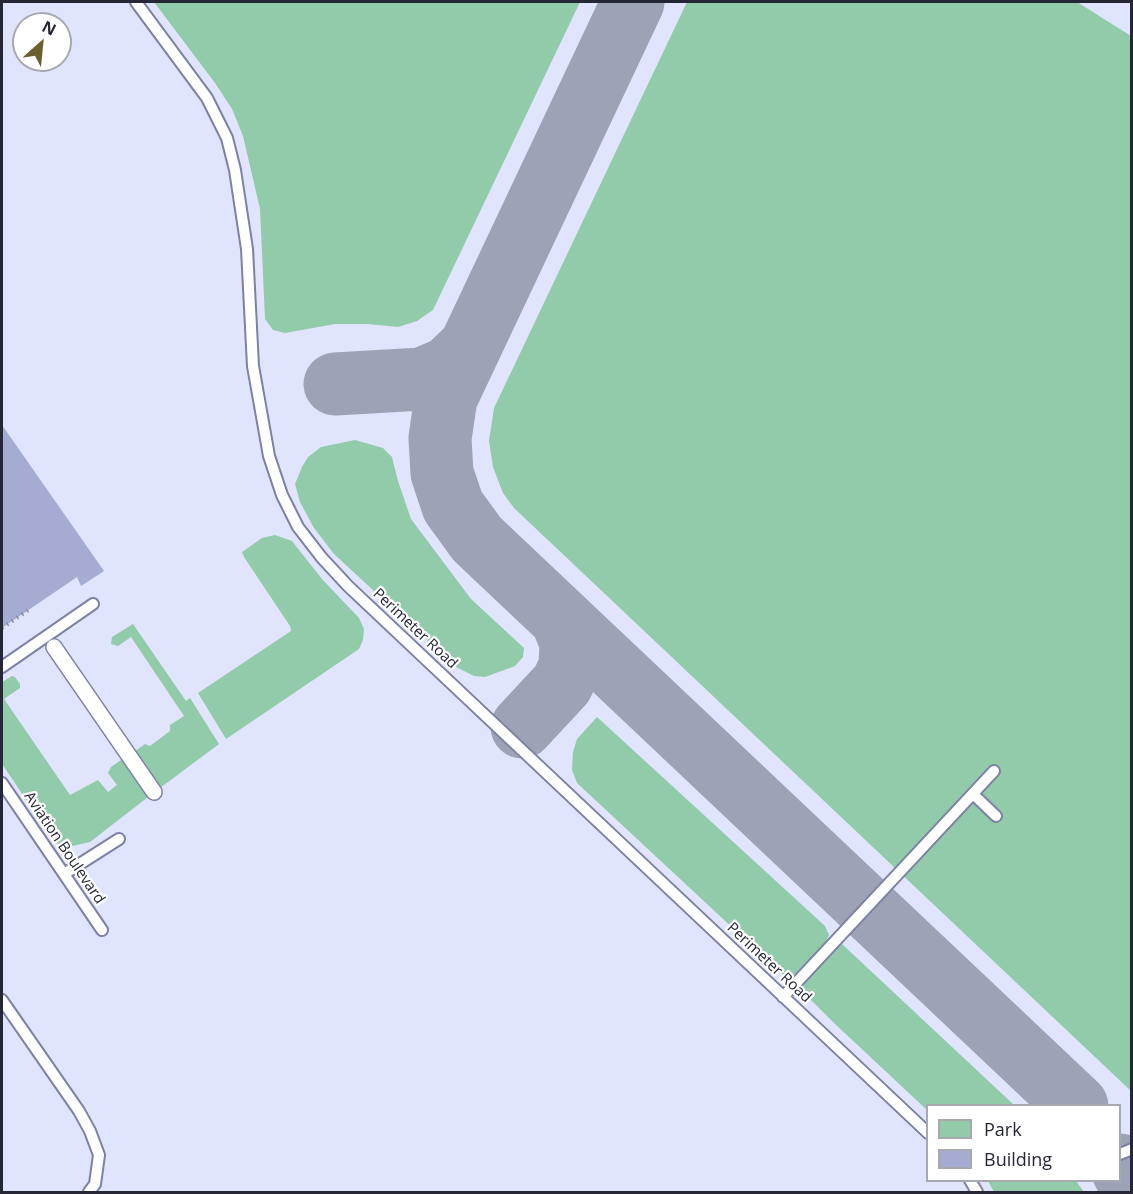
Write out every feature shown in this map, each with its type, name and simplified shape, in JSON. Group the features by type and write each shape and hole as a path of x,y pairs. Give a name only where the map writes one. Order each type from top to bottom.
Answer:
{"street":[{"path":"54,647 154,792"}],"lane":[{"name":"Perimeter Road","path":"136,2 207,98 227,138 235,170 247,249 253,366 269,456 282,495 298,527 348,586 926,1132"},
{"path":"2,667 93,604"},
{"path":"783,997 994,771"},
{"name":"Aviation Boulevard","path":"2,783 102,930"},
{"path":"973,794 996,816"},
{"path":"64,874 119,839"},
{"path":"2,1000 79,1111 90,1131 99,1155 96,1184 89,1192"}],"path":[{"path":"2,628 30,609"}],"green space":[{"path":"154,2 580,2 433,310 417,321 398,327 335,324 285,333 273,330 265,319 260,209 243,136 232,109 215,83"},
{"path":"687,2 1077,2 1131,36 1131,1091 514,508 503,493 493,467 489,441 494,408"},
{"path":"355,440 383,448 392,457 411,519 471,599 524,648 523,657 515,666 485,677 474,676 456,667 334,554 314,528 300,502 295,484 302,467 308,457 321,447"},
{"path":"275,535 292,541 322,579 359,618 364,629 363,640 359,649 226,739 198,693 291,631 242,552 262,538"},
{"path":"133,624 186,701 190,698 219,744 156,791 131,754 145,744 150,746 170,731 170,725 184,716 131,637 118,646 111,644 112,637"},
{"path":"12,676 20,684 20,688 4,699 70,795 98,780 108,792 117,785 108,773 111,767 124,758 152,794 90,842 68,847 54,841 2,764 2,682"},
{"path":"597,717 825,926 829,935 825,944 792,977 785,977 577,783 572,770 573,752 577,739"},
{"path":"842,944 1013,1104 926,1104 926,1109 803,992 801,986 803,982 837,946"},
{"path":"989,1182 1077,1182 1084,1192 994,1192"}],"building":[{"path":"2,425 104,571 81,586 77,577 2,628"}],"taxiway":[{"path":"633,2 446,398 440,438 442,473 453,506 477,539 1075,1104"},
{"path":"335,384 422,379 448,368 470,347"},
{"path":"522,727 562,684 570,667 571,642 562,620"},
{"path":"1121,1167 1132,1189"}]}
